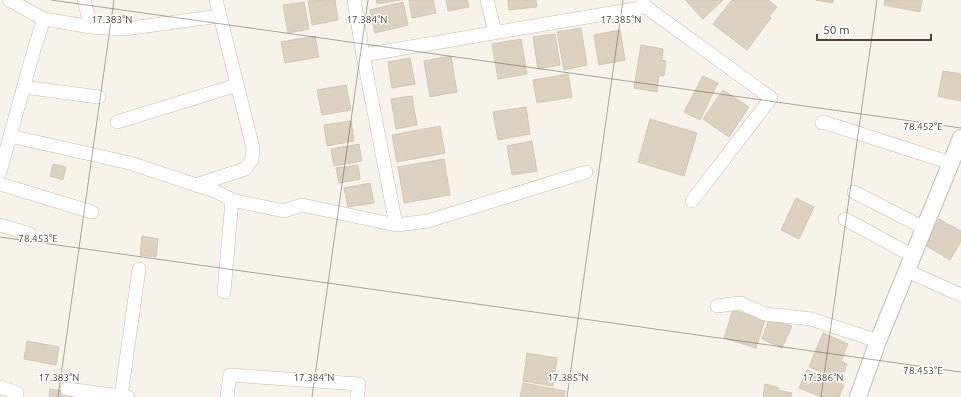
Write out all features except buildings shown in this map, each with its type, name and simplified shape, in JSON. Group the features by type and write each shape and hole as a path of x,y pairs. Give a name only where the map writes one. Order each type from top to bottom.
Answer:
{"street":[{"path":"9,0 44,19 91,27 124,29 220,16"},
{"path":"84,0 91,27"},
{"path":"196,185 245,169 252,160 253,148 216,0"},
{"path":"354,0 396,225"},
{"path":"487,0 495,32"},
{"path":"363,54 495,32 644,4 771,98 692,201"},
{"path":"0,172 44,19"},
{"path":"117,122 238,85"},
{"path":"24,87 99,97"},
{"path":"822,123 823,122 891,143 951,163"},
{"path":"10,136 130,163 215,191 232,200 284,211 302,206 396,225 428,220 586,172"},
{"path":"858,397 878,341 961,138"},
{"path":"0,184 92,212"},
{"path":"854,192 924,228"},
{"path":"224,292 232,200"},
{"path":"845,219 914,256"},
{"path":"0,225 30,234"},
{"path":"67,389 124,397 138,269"},
{"path":"907,271 961,295"},
{"path":"717,306 740,304 765,314 811,319 878,341"},
{"path":"227,397 230,375 359,384 357,397"},
{"path":"0,387 17,393"}]}
